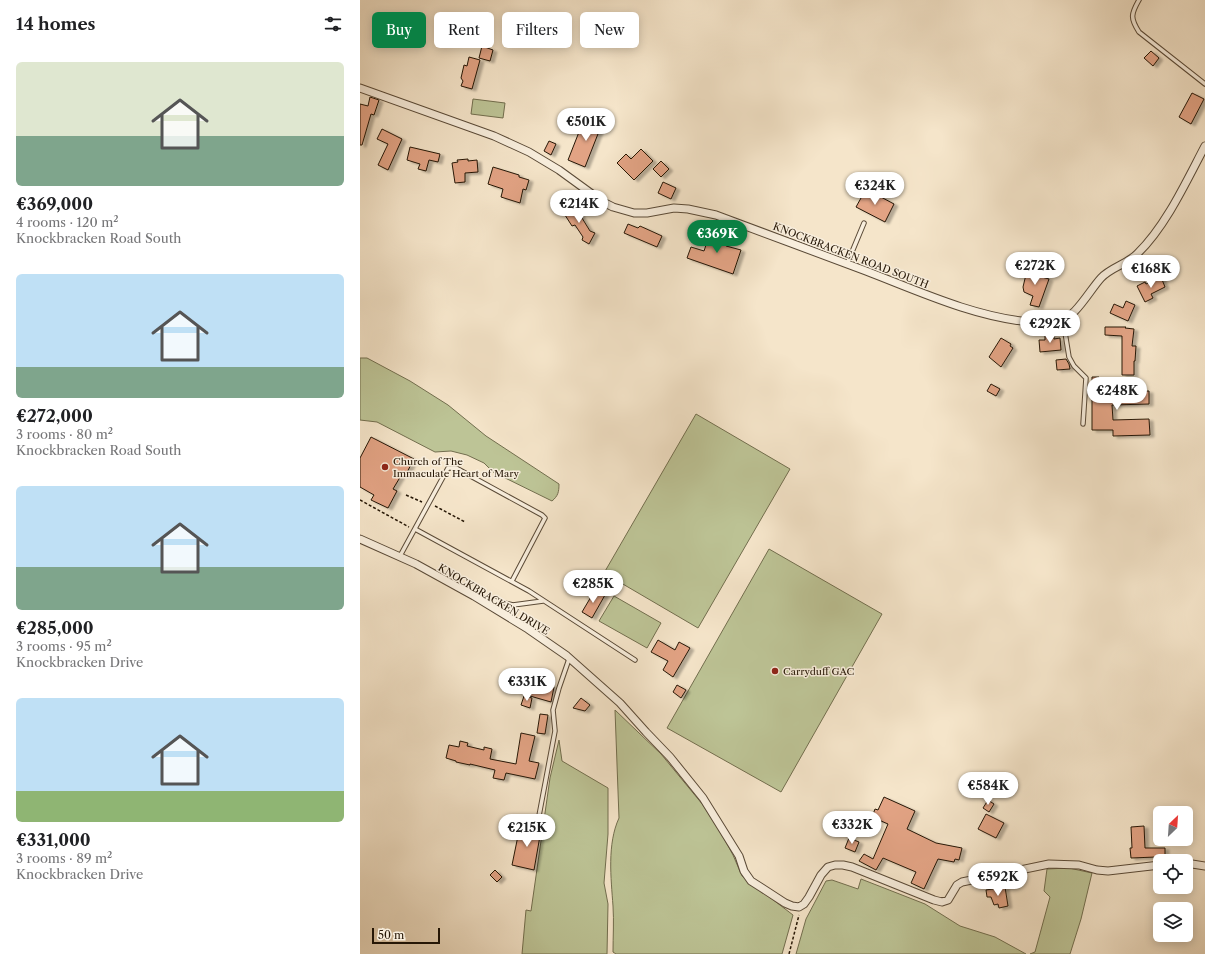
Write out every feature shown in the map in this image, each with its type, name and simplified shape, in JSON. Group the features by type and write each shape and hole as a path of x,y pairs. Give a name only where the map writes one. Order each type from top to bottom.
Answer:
{"street":[{"name":"KNOCKBRACKEN ROAD SOUTH","path":"360,88 494,136 529,152 559,170 603,202 613,207 634,212 647,213 674,208 700,211 716,215 947,302 1004,319 1040,322 1057,322 1063,320"},
{"path":"1063,320 1081,304 1102,276 1137,255 1146,246 1167,216 1205,146"},
{"name":"KNOCKBRACKEN DRIVE","path":"360,539 400,556 474,596 528,629 569,659 620,702 670,757 703,798 740,856 744,871 751,880 785,903 799,907"},
{"path":"799,907 804,904 809,897 820,875 828,868 843,864 942,902 948,900 957,886 962,882 1049,864 1079,865 1097,870 1108,871 1153,866"},
{"path":"1193,864 1205,866"}],"lane":[{"path":"1139,0 1133,12 1133,23 1139,32 1205,84"},
{"path":"846,264 864,223"},
{"path":"1063,320 1069,358 1074,366 1086,378 1083,424"},
{"path":"400,556 448,468 456,468 542,515 544,518 544,522 512,581"},
{"path":"415,529 512,581 635,660"},
{"path":"474,596 513,605 543,600"},
{"path":"538,821 554,731 553,710 569,659"}],"path":[{"path":"406,495 419,501 429,503 464,522"},
{"path":"360,500 410,528 415,529"},
{"path":"789,954 799,916 799,907"}],"green space":[{"path":"473,99 505,103 503,118 471,114"},
{"path":"360,358 367,358 410,381 448,405 486,436 559,484 557,496 552,501 493,472 484,463 467,455 451,451 435,452 377,422 360,420"},
{"path":"696,414 790,469 698,628 604,573"},
{"name":"Carryduff GAC","path":"769,549 882,614 781,792 667,728"},
{"path":"614,596 661,623 647,648 599,621"},
{"path":"615,710 661,754 703,805 721,833 742,876 793,915 782,954 616,954 613,952 611,850 615,828 619,818"},
{"path":"559,740 562,761 608,788 608,834 604,883 608,904 607,954 522,954 526,910 531,911 550,778"},
{"path":"1069,868 1092,873 1081,919 1070,954 1030,954 1035,952 1050,897 1044,891 1047,869"},
{"path":"861,879 925,904 960,926 995,937 1026,954 796,954 806,919 826,881 832,880 858,889"}],"building":[{"path":"482,48 493,50 490,61 479,58"},
{"path":"1151,51 1159,58 1153,66 1144,58"},
{"path":"469,57 480,60 472,89 461,86 463,81 461,78 464,65 467,66"},
{"path":"1192,93 1204,99 1191,124 1179,117"},
{"path":"370,97 379,100 374,115 371,114 362,145 360,145 360,104 368,106"},
{"path":"596,113 605,116 585,167 568,160 579,132 582,133 584,130 589,132"},
{"path":"382,129 402,139 388,170 378,165 388,144 377,139"},
{"path":"549,141 556,144 551,155 544,151"},
{"path":"410,147 440,154 438,162 429,160 426,171 418,169 420,164 407,160"},
{"path":"641,149 653,161 634,180 617,163 626,154 631,159"},
{"path":"468,159 468,161 477,160 478,172 465,173 465,182 455,183 452,163 458,162 457,160"},
{"path":"661,161 669,169 661,177 653,169"},
{"path":"493,167 519,175 519,177 529,180 526,190 523,189 520,203 501,197 503,189 488,184"},
{"path":"663,182 676,188 671,199 658,193"},
{"path":"866,189 894,204 885,222 856,207"},
{"path":"574,205 590,231 595,233 589,244 582,240 583,237 575,225 572,226 563,212"},
{"path":"628,224 638,228 640,226 662,236 657,247 624,233"},
{"path":"715,230 730,235 726,246 741,250 733,274 687,258 691,247 704,251 708,239 711,240"},
{"path":"1028,266 1040,269 1038,276 1049,279 1039,307 1030,305 1033,296 1024,292 1023,287"},
{"path":"1161,277 1165,287 1151,294 1153,298 1145,302 1137,286 1145,282 1146,284"},
{"path":"1126,301 1135,305 1128,321 1110,313 1114,304 1123,308"},
{"path":"1105,327 1126,327 1125,328 1134,329 1132,346 1136,346 1134,375 1122,375 1122,336 1105,335"},
{"path":"1045,336 1054,336 1054,339 1060,338 1061,350 1040,352 1039,340 1045,340"},
{"path":"1001,338 1011,344 1010,346 1013,348 1001,367 989,357"},
{"path":"1066,359 1070,369 1057,370 1056,360"},
{"path":"1092,377 1099,377 1101,389 1112,388 1112,392 1149,391 1149,404 1112,405 1113,420 1149,419 1150,435 1113,436 1113,430 1092,430"},
{"path":"991,384 1000,389 996,396 987,391"},
{"name":"Church of The Immaculate Heart of Mary","path":"371,437 414,459 405,476 402,474 393,489 397,491 388,508 371,500 374,495 360,487 360,458"},
{"path":"595,590 605,595 592,618 582,612"},
{"path":"658,640 675,650 679,642 690,648 673,677 663,670 668,661 651,652"},
{"path":"541,679 550,681 549,685 554,687 551,702 530,696 534,681 540,683"},
{"path":"677,685 686,690 681,698 673,692"},
{"path":"524,696 532,698 530,708 521,705"},
{"path":"581,698 590,705 585,711 573,708"},
{"path":"540,714 548,715 545,734 537,733"},
{"path":"521,733 535,736 529,761 539,763 535,779 506,773 504,780 493,778 495,770 456,762 446,758 449,745 459,747 460,741 468,743 467,746 484,750 484,747 492,749 490,759 516,764"},
{"path":"884,797 915,811 907,829 936,843 962,848 959,860 955,859 954,862 938,859 924,889 911,883 916,872 883,858 876,870 859,861 864,854 873,859 888,824 872,817 875,809 878,810"},
{"path":"988,800 994,804 989,812 983,808"},
{"path":"862,812 869,816 866,824 859,821"},
{"path":"986,814 1004,823 996,838 978,829"},
{"path":"520,826 541,830 534,870 512,865"},
{"path":"1144,826 1145,848 1165,848 1165,854 1153,854 1153,857 1131,858 1131,827"},
{"path":"849,838 859,842 855,852 845,848"},
{"path":"495,870 502,877 497,882 490,875"},
{"path":"1005,887 1008,906 999,908 998,904 994,905 991,897 987,897 986,890"}],"place":[{"name":"Church of The Immaculate Heart of Mary","path":"385,467"},
{"name":"Carryduff GAC","path":"775,671"}]}
